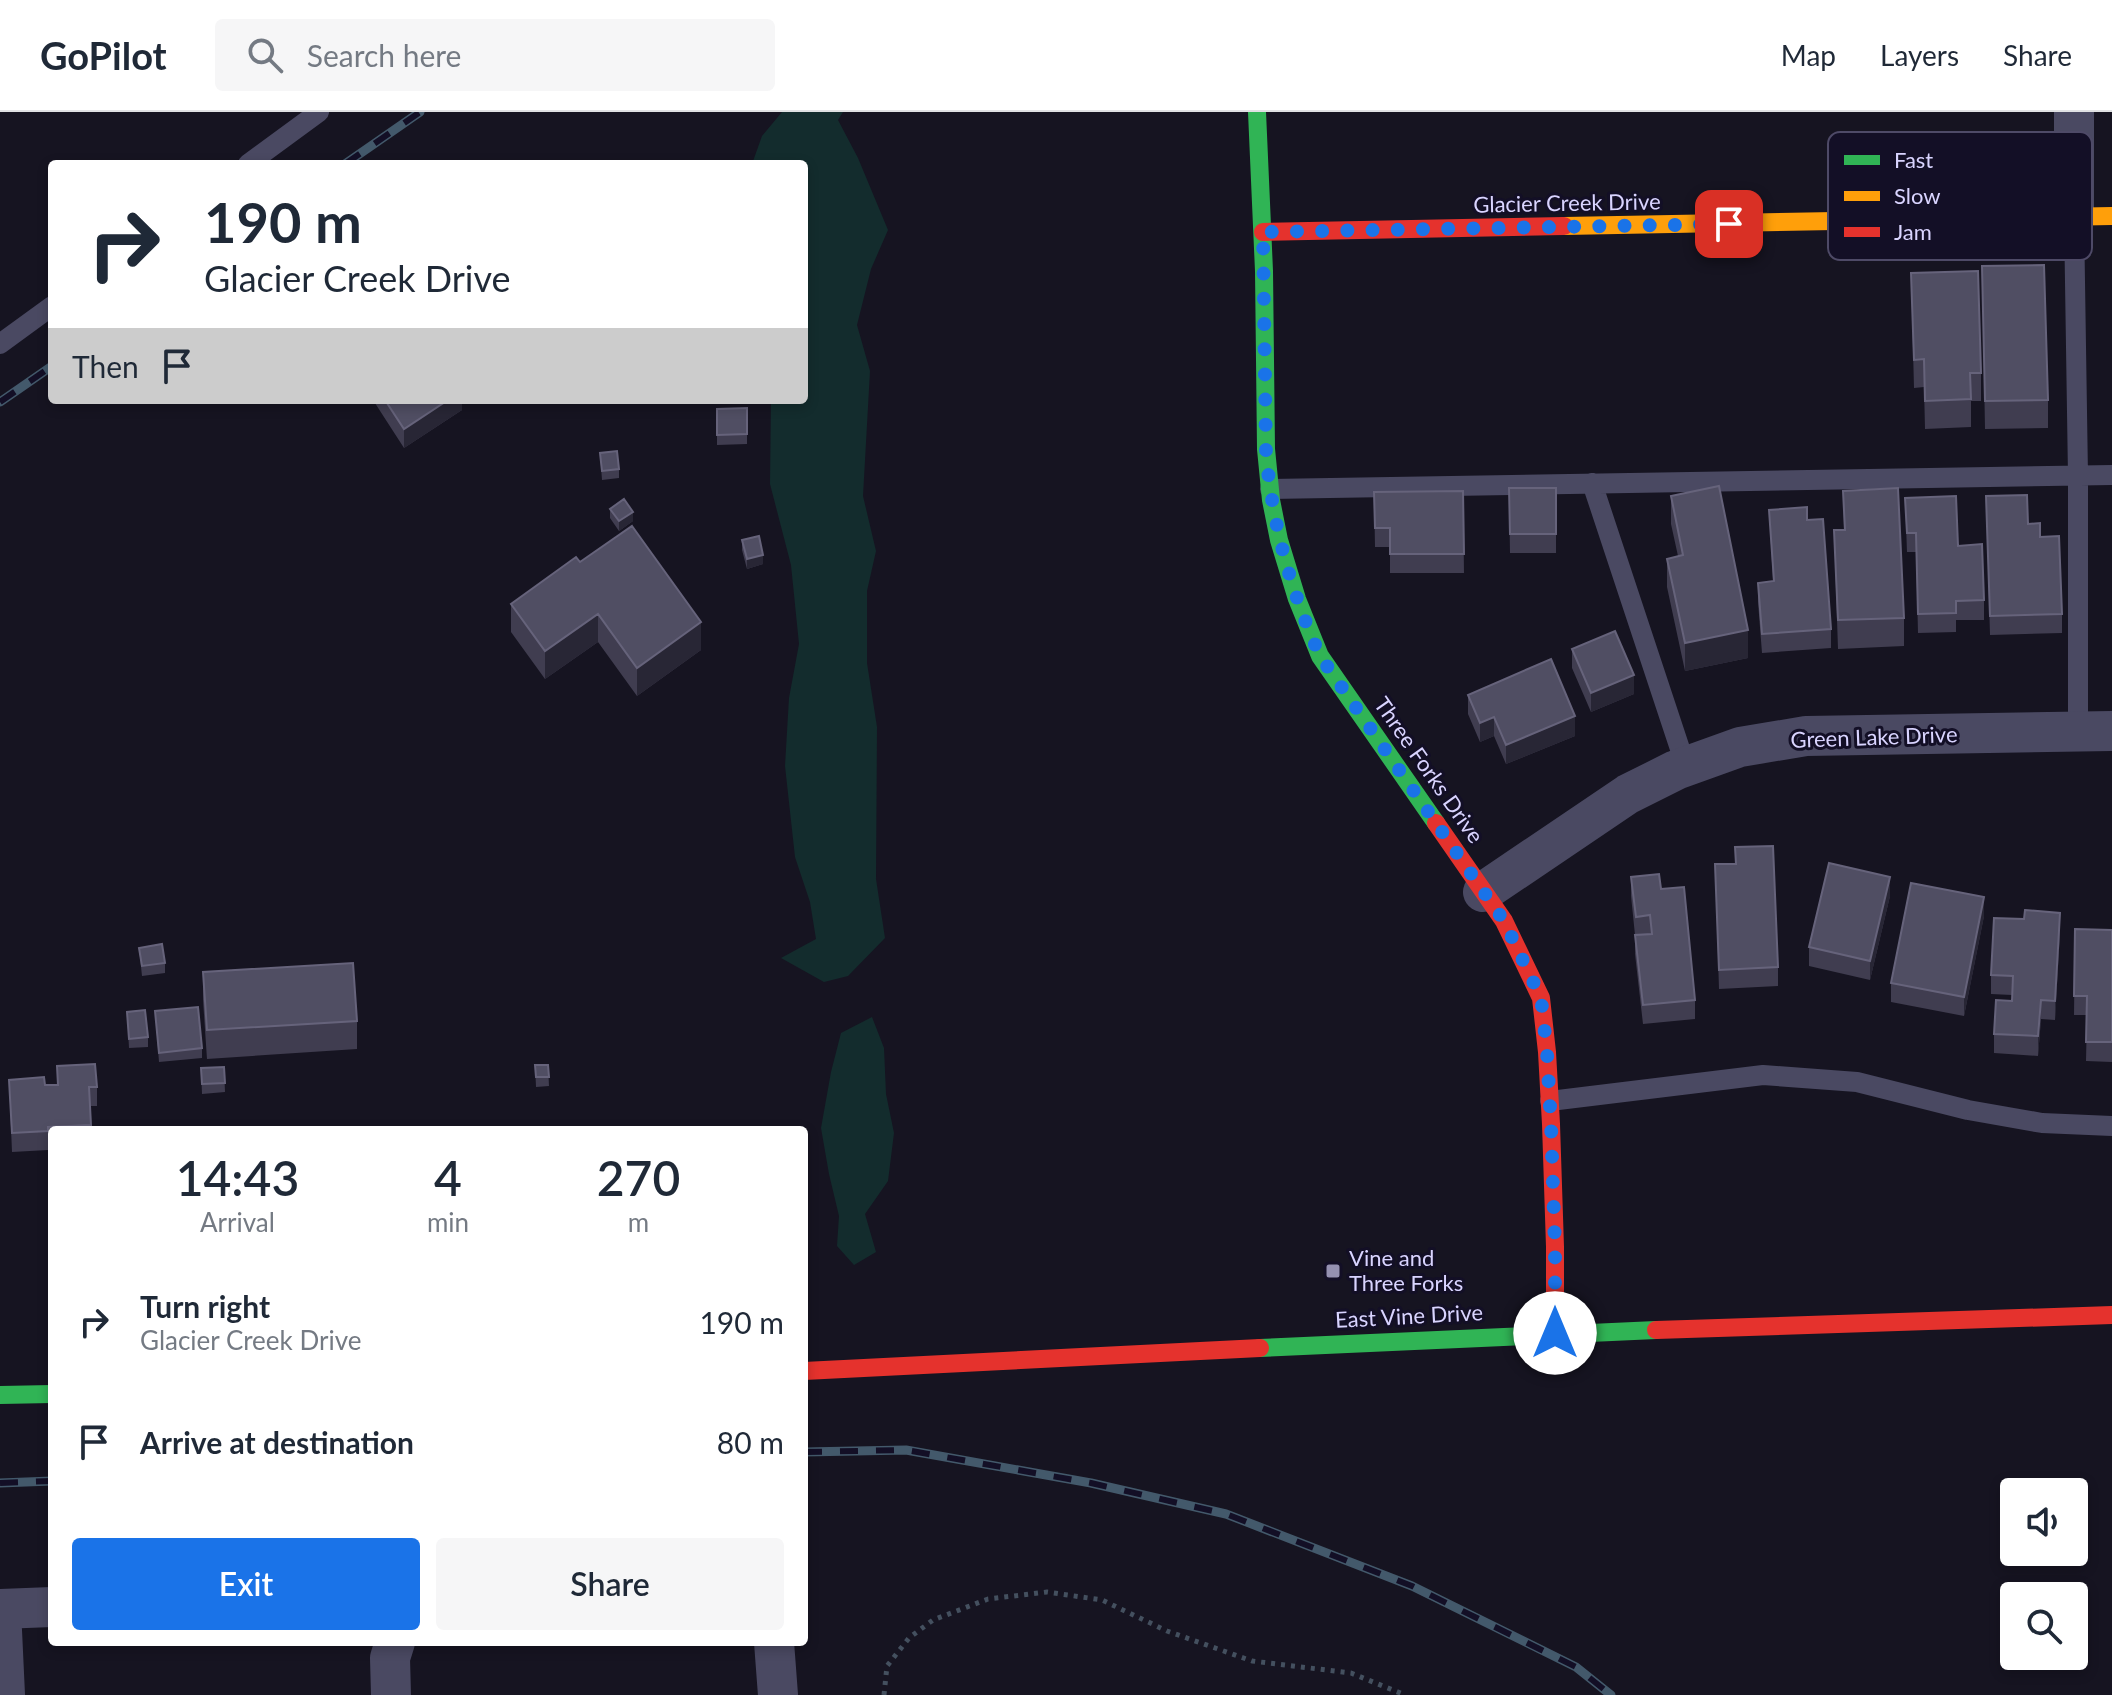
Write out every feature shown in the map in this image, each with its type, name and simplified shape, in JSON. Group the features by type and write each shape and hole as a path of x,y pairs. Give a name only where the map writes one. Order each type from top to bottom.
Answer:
{"street":[{"name":"Three Forks Drive","path":"1257,112 1263,232 1266,453 1286,569 1320,656 1504,921 1541,998 1550,1101 1555,1333"},
{"path":"2074,112 2078,132"},
{"name":"Glacier Creek Drive","path":"1263,232 1828,222"},
{"name":"Green Lake Drive","path":"1483,892 1628,794 1686,767 1740,747 1806,736 2095,732"},
{"name":"East Vine Drive","path":"808,1371 1555,1333 2112,1315"},
{"path":"0,1395 48,1394"},
{"path":"5,1695 0,1609 48,1607"},
{"path":"391,1695 390,1658 394,1646"},
{"path":"774,1646 778,1695"}],"lane":[{"path":"253,160 319,112"},
{"path":"2091,260 2078,476 2095,732"},
{"path":"0,344 48,309"},
{"path":"1270,489 2112,475"},
{"path":"1592,483 1686,767"},
{"path":"1550,1101 1763,1075 1857,1082 1968,1110 2042,1123 2112,1126"}],"path":[{"path":"884,1695 887,1666 909,1638 933,1620 988,1599 1047,1592 1102,1600 1167,1631 1252,1661 1351,1673 1405,1695"}],"green space":[{"path":"782,112 843,112 838,120 858,158 888,230 871,269 857,325 870,371 863,496 876,551 867,591 867,663 877,727 876,879 885,938 848,976 824,982 781,958 816,939 810,902 795,857 785,766 789,698 799,644 791,565 770,484 771,404 808,404 808,160 753,160 762,136"},
{"path":"872,1017 884,1048 886,1094 894,1133 888,1181 865,1214 876,1252 854,1265 837,1246 839,1216 821,1128 841,1033"}],"building":[{"path":"2044,265 2048,400 1985,401 1982,266"},
{"path":"1978,271 1981,373 1970,373 1971,399 1925,401 1924,359 1914,360 1911,273"},
{"path":"388,404 442,404 404,429"},
{"path":"747,408 747,434 717,435 717,409"},
{"path":"617,451 619,469 602,471 600,453"},
{"path":"1719,486 1748,630 1685,643 1667,559 1683,555 1671,496"},
{"path":"1509,488 1556,488 1556,534 1510,534"},
{"path":"1898,488 1904,618 1838,620 1834,530 1845,530 1843,491"},
{"path":"1463,491 1464,554 1390,554 1390,528 1375,528 1374,492"},
{"path":"2027,495 2028,524 2040,523 2040,537 2059,536 2062,614 1990,616 1986,496"},
{"path":"1956,496 1958,546 1982,544 1984,600 1956,601 1956,613 1918,614 1916,533 1907,533 1905,498"},
{"path":"624,499 633,512 619,521 610,509"},
{"path":"1807,507 1807,520 1823,519 1831,629 1762,634 1758,583 1774,581 1769,510"},
{"path":"632,526 701,622 637,668 598,614 545,651 511,604 576,557 580,562"},
{"path":"759,536 763,555 747,559 742,540"},
{"path":"1615,631 1634,675 1591,693 1572,649"},
{"path":"1551,659 1575,716 1506,745 1494,717 1480,723 1468,695"},
{"path":"1773,846 1778,967 1719,970 1715,864 1736,864 1735,847"},
{"path":"1829,863 1890,877 1870,961 1809,947"},
{"path":"1659,874 1661,889 1684,887 1695,1000 1643,1005 1635,935 1652,934 1650,915 1636,917 1631,877"},
{"path":"1911,883 1984,897 1964,997 1891,983"},
{"path":"2025,910 2060,913 2055,1001 2041,1000 2038,1036 1994,1034 1996,1000 2012,1001 2013,976 1991,975 1994,918 2024,919"},
{"path":"2075,929 2112,930 2112,1042 2086,1042 2087,996 2074,996"},
{"path":"162,944 165,963 142,966 139,948"},
{"path":"353,963 357,1021 207,1030 203,972"},
{"path":"198,1007 202,1048 159,1053 155,1011"},
{"path":"145,1010 148,1037 129,1039 127,1012"},
{"path":"95,1064 97,1087 89,1087 91,1125 48,1126 48,1131 12,1133 9,1080 44,1077 45,1085 58,1085 57,1066"},
{"path":"535,1065 548,1065 549,1077 536,1077"},
{"path":"224,1067 225,1083 202,1084 201,1068"}],"railway":[{"path":"351,160 420,112"},
{"path":"0,402 48,369"},
{"path":"808,1452 906,1450 1091,1483 1226,1514 1412,1586 1576,1667 1611,1695"},
{"path":"0,1483 48,1481"}],"traffic: fast":[{"path":"1257,112 1264,271 1266,449 1279,540 1297,599 1320,656 1436,823"},
{"path":"1260,1348 1656,1330"},
{"path":"0,1395 48,1394"}],"traffic: slow":[{"path":"2092,216 2112,216"},
{"path":"1564,226 1828,221"}],"traffic: jam":[{"path":"1263,232 1564,226"},
{"path":"1436,823 1504,921 1541,998 1551,1124 1555,1333"},
{"path":"1656,1330 2112,1315"},
{"path":"808,1371 1260,1348"}],"place":[{"name":"Vine and Three Forks","path":"1333,1271"}],"route":[{"path":"1555,1333 1551,1124 1541,998 1504,921 1320,656 1303,618 1286,569 1272,504 1266,453 1263,232 1729,224"}]}
